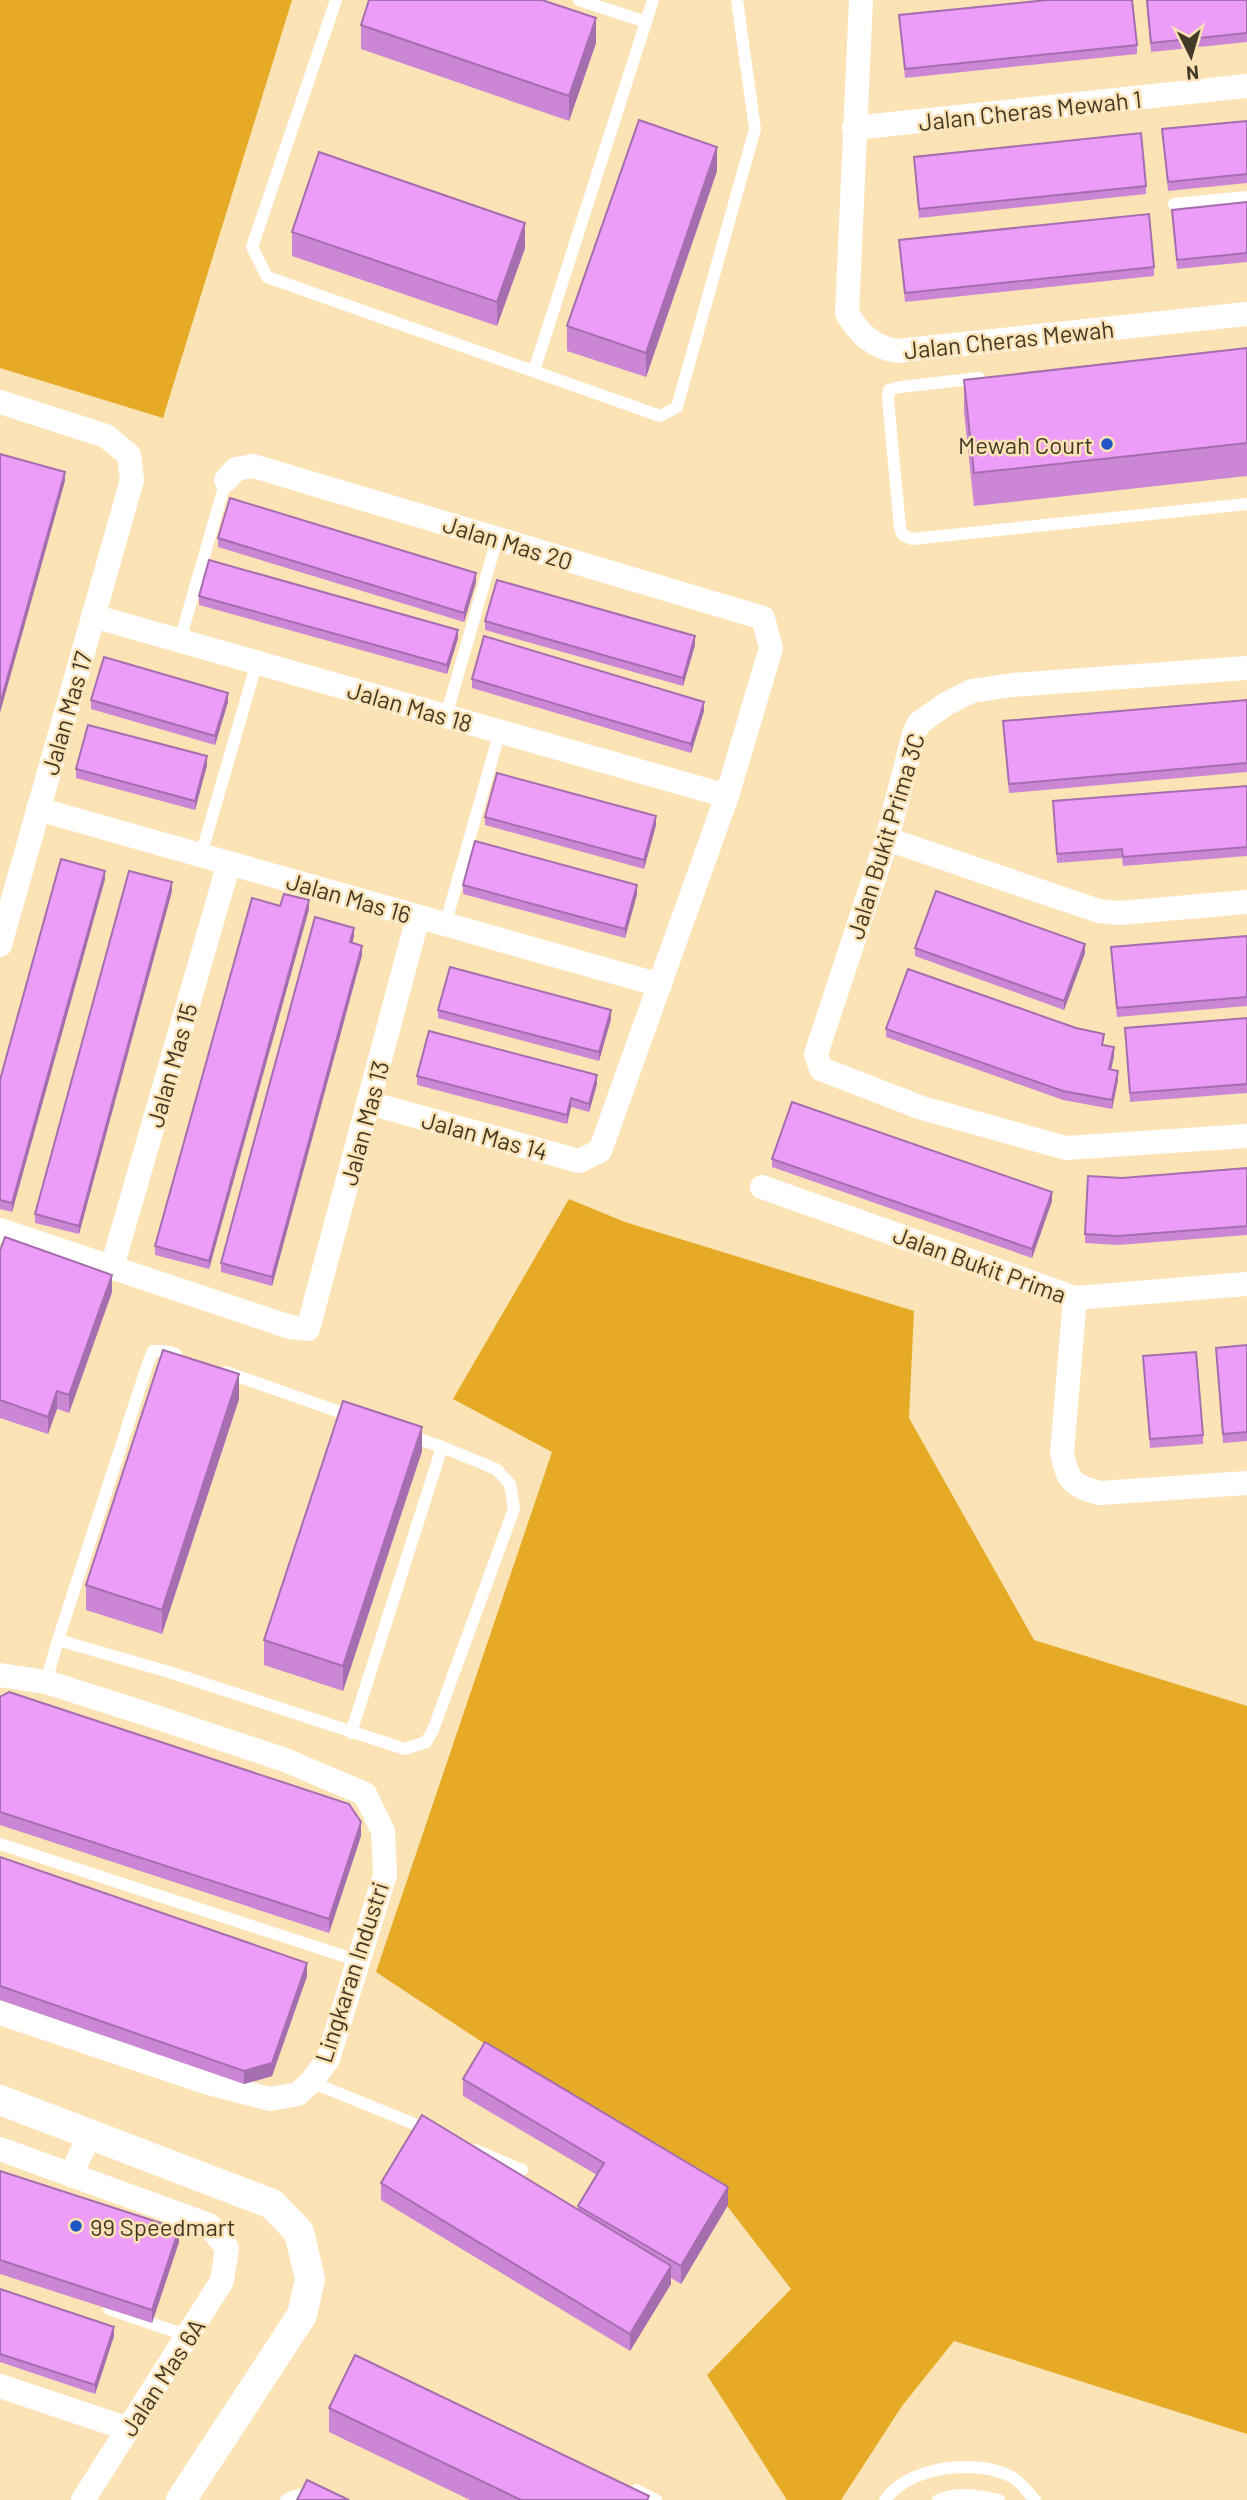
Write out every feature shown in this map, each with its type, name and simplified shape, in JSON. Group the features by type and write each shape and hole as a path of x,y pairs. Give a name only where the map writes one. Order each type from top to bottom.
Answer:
{"street":[{"name":"Jalan Cheras Mewah","path":"861,0 847,313 864,337 882,348 897,351 1247,314"},
{"name":"Jalan Cheras Mewah 1","path":"854,128 1247,86"},
{"name":"Jalan Mas 17","path":"0,402 106,436 129,455 132,480 0,945"},
{"name":"Jalan Mas 20","path":"226,480 236,469 253,466 763,618 771,648 727,796"},
{"name":"Jalan Mas 18","path":"93,615 727,796"},
{"name":"Jalan Bukit Prima 3C","path":"1247,668 1012,685 972,691 946,704 919,723 887,839 816,1054 821,1069 922,1108 1066,1148 1247,1136"},
{"path":"660,985 727,796"},
{"name":"Jalan Mas 16","path":"38,809 660,985"},
{"path":"887,839 1100,911 1119,913 1247,902"},
{"name":"Jalan Mas 15","path":"112,1267 229,863"},
{"name":"Jalan Mas 13","path":"112,1267 290,1327 308,1329 418,917"},
{"name":"Jalan Mas 14","path":"369,1104 579,1161 600,1151 660,985"},
{"name":"Jalan Bukit Prima","path":"762,1187 1075,1298 1247,1284"},
{"path":"0,1230 112,1267"},
{"path":"1075,1298 1062,1453 1067,1475 1079,1488 1100,1493 1247,1483"},
{"name":"Lingkaran Industri","path":"0,1675 46,1682 285,1760 365,1794 383,1831 385,1875 328,2059 298,2094 270,2099 212,2084 0,2013"},
{"path":"0,2100 272,2204 299,2232 310,2278 302,2315 181,2500"},
{"path":"0,2149 71,2175 90,2134"},
{"name":"Jalan Mas 6A","path":"71,2175 209,2225 226,2248 222,2281 83,2500"},
{"path":"0,2386 128,2430"}],"lane":[{"path":"336,0 252,247 267,277 660,416 677,407 755,129 737,0"},
{"path":"579,0 646,22"},
{"path":"534,371 653,0"},
{"path":"1174,204 1247,197"},
{"path":"997,376 889,390 900,527 903,535 912,539 1247,504"},
{"path":"180,640 226,480"},
{"path":"446,716 497,539"},
{"path":"201,855 257,662"},
{"path":"445,925 500,732"},
{"path":"46,1682 153,1351 165,1351 191,1360"},
{"path":"218,1369 363,1420"},
{"path":"58,1640 169,1672 405,1749 426,1742 433,1730 514,1509 510,1485 496,1469 389,1429"},
{"path":"351,1732 442,1447"},
{"path":"0,1844 359,1961"},
{"path":"310,2082 439,2134"},
{"path":"463,2145 522,2170"},
{"path":"100,2306 188,2336"},
{"path":"885,2500 890,2493 921,2474 954,2466 988,2468 1014,2478 1035,2500"},
{"path":"619,2483 656,2500"},
{"path":"286,2500 296,2495 319,2496 328,2500"},
{"path":"938,2500 964,2495 999,2500"}],"shaded area":[{"path":"0,0 292,0 163,418 0,368"},
{"path":"569,1199 625,1222 914,1311 909,1418 1034,1640 1247,1706 1247,2434 954,2341 902,2406 841,2500 787,2500 707,2375 791,2289 724,2202 376,1972 552,1452 453,1399"}],"building":[{"path":"369,0 542,0 596,18 569,96 361,25"},
{"path":"1047,0 1132,0 1137,45 905,69 899,15"},
{"path":"1147,0 1247,0 1247,33 1151,43"},
{"path":"639,120 717,147 646,353 567,326"},
{"path":"1247,121 1247,174 1168,182 1162,129"},
{"path":"1141,133 1146,186 919,209 914,157"},
{"path":"319,152 525,223 497,302 292,232"},
{"path":"1247,202 1247,253 1177,260 1172,210"},
{"path":"1149,214 1154,267 905,293 899,240"},
{"name":"Mewah Court","path":"1247,348 1247,443 974,473 964,380"},
{"path":"0,454 65,472 0,704"},
{"path":"230,498 476,573 464,613 218,538"},
{"path":"209,560 458,630 447,665 199,596"},
{"path":"497,580 695,636 683,678 485,621"},
{"path":"484,636 704,702 691,744 472,679"},
{"path":"104,657 228,693 215,736 91,700"},
{"path":"1247,700 1247,763 1009,784 1003,721"},
{"path":"88,725 207,756 195,801 76,769"},
{"path":"497,773 656,816 644,860 485,817"},
{"path":"1247,786 1247,847 1123,857 1122,849 1057,854 1053,801"},
{"path":"475,841 637,885 625,929 463,885"},
{"path":"61,859 105,871 12,1203 0,1200 0,1080"},
{"path":"129,871 172,882 79,1226 35,1214"},
{"path":"936,891 1085,944 1064,1001 915,948"},
{"path":"284,894 309,900 209,1261 155,1246 252,898 280,906"},
{"path":"315,917 354,928 350,942 362,946 272,1277 221,1263"},
{"path":"1247,936 1247,997 1117,1008 1111,947"},
{"path":"450,967 611,1010 599,1052 438,1010"},
{"path":"908,969 1076,1028 1104,1034 1102,1045 1114,1047 1109,1069 1118,1071 1112,1100 1063,1091 886,1029"},
{"path":"1247,1018 1247,1084 1130,1093 1125,1028"},
{"path":"429,1031 597,1075 589,1104 571,1098 567,1115 417,1076"},
{"path":"792,1102 1052,1192 1032,1249 772,1159"},
{"path":"1247,1168 1247,1226 1118,1236 1085,1234 1088,1176 1122,1178"},
{"path":"5,1237 112,1275 69,1395 57,1391 48,1417 0,1400 0,1251"},
{"path":"1247,1345 1247,1432 1223,1434 1216,1348"},
{"path":"163,1350 239,1374 162,1610 86,1585"},
{"path":"1196,1352 1203,1435 1150,1439 1143,1356"},
{"path":"343,1401 422,1427 343,1666 264,1640"},
{"path":"9,1692 349,1804 361,1822 329,1919 0,1812 0,1697"},
{"path":"0,1857 307,1963 272,2063 244,2071 0,1986"},
{"path":"485,2042 728,2187 681,2266 578,2206 604,2163 463,2079"},
{"path":"422,2115 671,2266 630,2334 381,2183"},
{"path":"0,2171 179,2229 152,2310 0,2260"},
{"path":"0,2289 114,2327 95,2385 0,2354"},
{"path":"355,2355 649,2496 647,2500 521,2500 329,2408"},
{"path":"307,2480 349,2500 297,2500"}],"place":[{"name":"Mewah Court","path":"1107,444"},
{"name":"99 Speedmart","path":"76,2226"}]}
